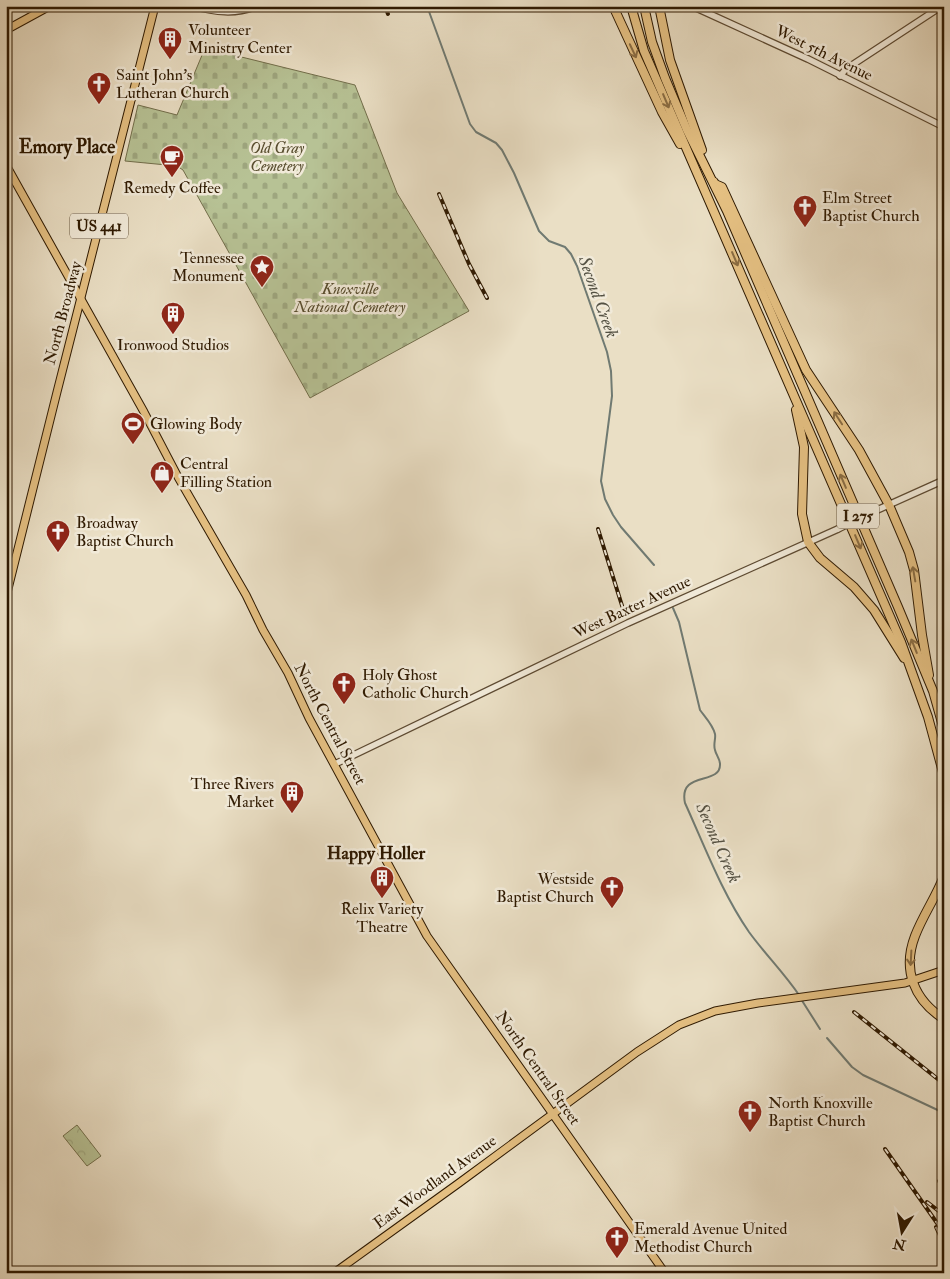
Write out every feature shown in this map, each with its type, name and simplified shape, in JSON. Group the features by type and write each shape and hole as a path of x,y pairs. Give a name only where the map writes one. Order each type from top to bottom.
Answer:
{"highway":[{"path":"614,6 662,112 705,189"},
{"path":"631,6 644,51 705,189"},
{"path":"644,7 652,42 665,78 687,130 715,184"},
{"path":"659,7 670,60 715,184"},
{"name":"I 275","path":"715,184 729,210 898,607 932,691 944,730"},
{"name":"I 275","path":"705,189 886,606 928,717 944,776"},
{"path":"729,210 802,361 859,450 909,552 914,570 922,635 932,691"},
{"path":"789,385 800,424 804,447 802,514 808,542 820,558 854,587 874,610 912,671"},
{"path":"944,876 915,935 911,952 912,981 921,1000 944,1020"}],"main road":[{"path":"6,30 50,6"},
{"name":"North Broadway","path":"6,597 154,6"},
{"name":"North Central Street","path":"6,165 178,478 246,595 263,630 288,673 309,718 336,764 427,936 666,1273"},
{"name":"East Woodland Avenue","path":"334,1273 459,1184 636,1052 679,1025 715,1011 912,981 944,970"}],"street":[{"path":"192,6 229,13 257,6"},
{"name":"West 5th Avenue","path":"692,6 944,127"},
{"path":"840,76 846,69 942,6"},
{"name":"West Baxter Avenue","path":"336,764 625,624 944,480"}],"green space":[{"path":"205,48 355,85 397,193 469,311 310,398 183,170 177,166 125,161 138,105 177,115"},
{"path":"77,1125 101,1156 87,1166 63,1136"}],"waterway":[{"name":"Second Creek","path":"427,6 470,124 476,132 496,143 502,150 539,231 549,241 565,247 577,266 607,352 611,371 612,396 601,481 605,499 621,527 654,565"},
{"name":"Second Creek","path":"673,608 679,622 700,710 711,724 715,734 714,748 720,764 718,771 714,775 693,782 688,786 685,793 685,803 730,902 749,932 799,995"},
{"name":"Second Creek","path":"801,999 820,1029"},
{"name":"Second Creek","path":"827,1038 852,1067 863,1075 944,1113"}],"railway":[{"path":"385,6 388,14"},
{"path":"439,194 469,264 487,298"},
{"path":"598,529 624,612"},
{"path":"854,1012 944,1084"},
{"path":"885,1149 944,1233"},
{"path":"939,1181 944,1188"},
{"path":"927,1202 944,1215"},
{"path":"936,1227 944,1244"}],"place":[{"name":"Volunteer Ministry Center","path":"170,60"},
{"name":"Saint John's Lutheran Church","path":"99,105"},
{"name":"Remedy Coffee","path":"172,178"},
{"name":"Elm Street Baptist Church","path":"805,228"},
{"name":"Tennessee Monument","path":"262,288"},
{"name":"Ironwood Studios","path":"173,335"},
{"name":"Glowing Body","path":"133,445"},
{"name":"Central Filling Station","path":"162,494"},
{"name":"Broadway Baptist Church","path":"58,553"},
{"name":"Holy Ghost Catholic Church","path":"344,705"},
{"name":"Three Rivers Market","path":"292,814"},
{"name":"Relix Variety Theatre","path":"382,899"},
{"name":"Westside Baptist Church","path":"612,909"},
{"name":"North Knoxville Baptist Church","path":"750,1133"},
{"name":"Emerald Avenue United Methodist Church","path":"617,1259"}],"district":[{"name":"Emory Place","path":"67,147"},
{"name":"Happy Holler","path":"376,853"}],"park label":[{"name":"Old Gray Cemetery","path":"277,157"},
{"name":"Knoxville National Cemetery","path":"350,298"}]}
